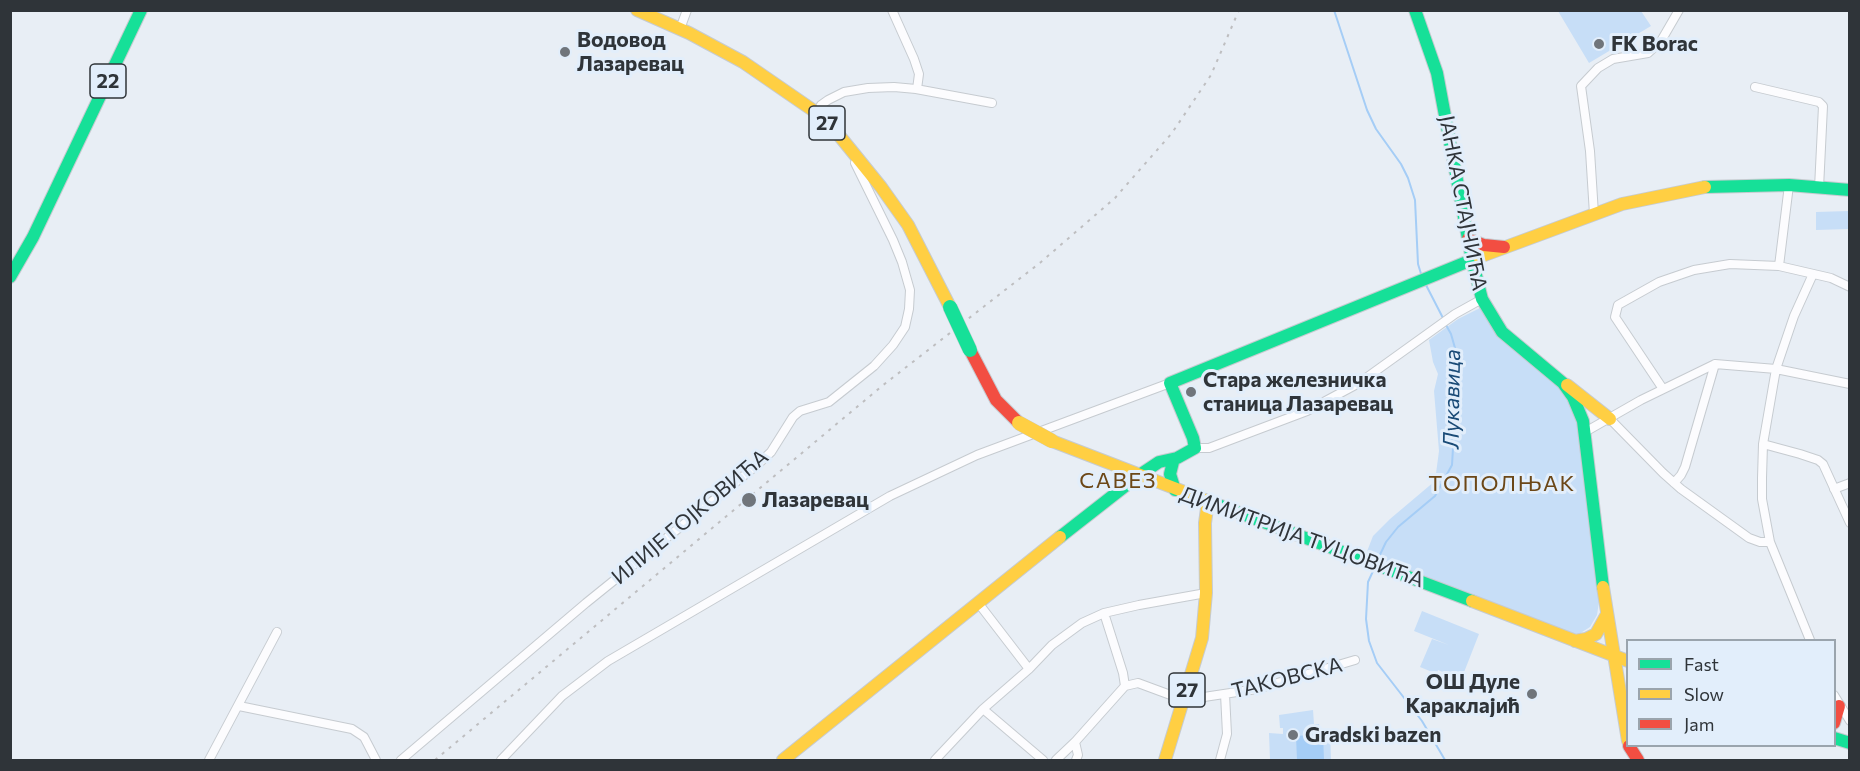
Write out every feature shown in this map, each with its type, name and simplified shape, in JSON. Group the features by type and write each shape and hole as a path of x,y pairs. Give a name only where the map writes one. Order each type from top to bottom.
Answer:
{"street":[{"name":"22","path":"10,277 74,152 141,10"},
{"name":"ДИМИТРИЈА ТУЦОВИЋА","path":"637,10 680,29 743,62 817,113 848,146 908,225 996,400 1018,423 1052,441 1138,476 1626,660"},
{"path":"680,29 687,10"},
{"path":"892,10 919,74 917,89"},
{"name":"ЈАНКА СТАЈЧИЋА","path":"1414,10 1437,73 1472,260 1482,299 1502,332 1563,383 1579,410 1585,432 1606,616 1626,729"},
{"path":"1594,214 1590,151 1581,86 1598,68 1613,59 1648,53 1661,41 1679,10"},
{"path":"1755,87 1819,102 1823,106 1819,188"},
{"path":"817,113 821,105 844,92 868,88 917,89 992,103"},
{"name":"ИЛИЈЕ ГОЈКОВИЋА","path":"401,760 586,603 764,459 793,417 800,411 829,402 842,393 874,366 893,345 905,327 910,290 893,240 848,146"},
{"path":"1779,266 1789,185"},
{"path":"501,760 562,696 608,661 890,496 977,455 1245,354 1472,260 1622,204 1708,186 1789,185 1850,190"},
{"path":"1468,239 1484,245 1508,247"},
{"path":"1663,389 1615,317 1618,305 1659,282 1694,270 1730,264 1779,266 1831,278 1850,287"},
{"path":"1810,639 1770,542 1762,499 1763,444 1776,369 1794,316 1813,274"},
{"path":"783,760 1138,476 1158,471 1195,448 1209,448 1307,411 1359,383 1455,314 1482,299"},
{"path":"1674,483 1681,476 1685,466 1714,364"},
{"path":"1585,432 1641,400 1714,364 1776,369 1850,384"},
{"path":"1170,383 1195,448"},
{"path":"1563,383 1578,392 1610,419 1674,483 1749,538 1760,542 1770,542"},
{"path":"1763,444 1818,460 1823,464 1850,523"},
{"path":"1175,460 1170,474 1175,490"},
{"path":"1834,489 1850,483"},
{"name":"27","path":"1165,760 1202,638 1206,593 1204,523 1208,501"},
{"path":"935,760 983,709 1029,669 1052,645 1086,620 1104,613 1206,593"},
{"path":"979,604 1029,669"},
{"path":"1104,613 1125,686"},
{"path":"1575,641 1596,634 1606,616"},
{"path":"209,760 277,632"},
{"name":"ТАКОВСКА","path":"1184,700 1257,689 1355,660"},
{"path":"1056,760 1125,686 1138,683 1184,700"},
{"path":"1220,760 1227,734 1225,694"},
{"path":"1837,700 1850,721"},
{"path":"239,706 352,729 364,737 376,760"},
{"path":"983,709 1043,760"},
{"path":"1075,742 1077,758"},
{"path":"1630,747 1638,760"},
{"path":"1066,750 1072,750 1077,758"}],"shaded area":[{"name":"FK Borac","path":"1558,11 1641,11 1651,26 1589,63"},
{"path":"1849,211 1849,229 1816,230 1816,212"},
{"path":"1480,308 1501,337 1553,380 1567,398 1579,423 1599,602 1597,615 1590,627 1579,634 1565,633 1366,554 1373,536 1435,481 1439,451 1434,391 1438,374 1429,340 1458,319"},
{"path":"1422,611 1479,634 1461,680 1438,670 1437,674 1420,667 1432,639 1449,645 1414,631"},
{"name":"Gradski bazen","path":"1313,710 1314,724 1319,724 1320,730 1330,729 1331,760 1270,760 1269,733 1283,734 1279,715"},
{"path":"1323,734 1324,760 1297,760 1296,736"}],"waterway":[{"name":"Лукавица","path":"1334,10 1367,110 1376,129 1408,178 1415,200 1418,264 1422,277"},
{"name":"Лукавица","path":"1426,285 1444,320"},
{"name":"Лукавица","path":"1377,561 1386,542 1398,527 1435,496 1452,465 1453,448 1448,406 1457,369 1457,355 1446,325"},
{"name":"Лукавица","path":"1374,569 1368,582 1366,619 1369,641 1377,663 1422,721 1445,760"}],"railway":[{"path":"435,760 882,386 1041,262 1115,198 1172,133 1211,75 1239,10"}],"traffic: fast":[{"path":"10,277 33,237 141,10"},
{"path":"1415,10 1437,73 1472,260 1482,299 1502,332 1563,383 1573,397 1583,421 1603,587"},
{"path":"1705,187 1789,185 1850,190"},
{"path":"1060,537 1159,462 1177,458 1195,448 1170,383 1479,257"},
{"path":"950,307 970,350"},
{"path":"1173,462 1170,474 1175,490"},
{"path":"1208,501 1472,601"},
{"path":"1836,739 1850,743"}],"traffic: slow":[{"path":"637,10 689,33 743,62 817,113 838,134 908,225 950,307"},
{"path":"1479,257 1622,204 1705,187"},
{"path":"1567,385 1610,419"},
{"path":"1019,423 1052,441"},
{"path":"1052,441 1208,501 1205,523 1206,593 1202,638 1165,760"},
{"path":"783,760 1060,537"},
{"path":"1603,587 1626,729"},
{"path":"1472,601 1626,660"},
{"path":"1575,641 1596,634 1606,616"}],"traffic: jam":[{"path":"1468,239 1484,245 1504,247"},
{"path":"970,350 996,400 1019,423"},
{"path":"1836,716 1839,706"},
{"path":"1630,747 1638,760"}],"place":[{"name":"FK Borac","path":"1599,44"},
{"name":"Водовод Лазаревац","path":"565,52"},
{"name":"Стара железничка станица Лазаревац","path":"1191,392"},
{"name":"Лазаревац","path":"749,500"},
{"name":"ОШ Дуле Караклајић","path":"1532,694"},
{"name":"Gradski bazen","path":"1293,735"}],"district":[{"name":"САВЕЗ","path":"1118,481"},
{"name":"ТОПОЛЊАК","path":"1502,484"}]}
